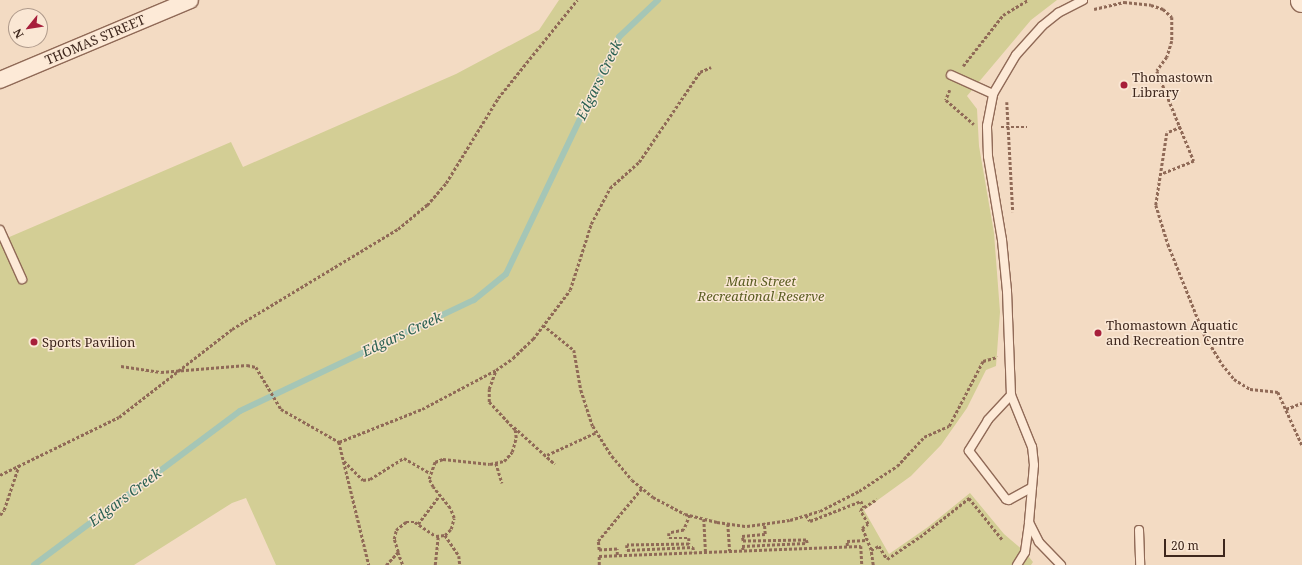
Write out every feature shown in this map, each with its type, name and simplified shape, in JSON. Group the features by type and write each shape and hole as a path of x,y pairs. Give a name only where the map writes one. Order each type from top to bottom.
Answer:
{"street":[{"name":"THOMAS STREET","path":"0,80 190,0"}],"lane":[{"path":"1017,565 1025,552 1030,522 1034,465 1032,447 1011,395 1002,240 988,156 987,126 993,94 1003,74 1027,42 1058,13 1083,0"},
{"path":"954,76 993,94"},
{"path":"0,230 22,280"},
{"path":"1011,395 988,420 969,451 1009,500 1032,487"},
{"path":"1030,522 1039,542 1061,565"},
{"path":"1139,530 1140,565"}],"path":[{"path":"0,475 119,417 177,369 232,329 398,229 426,205 446,183 498,98 576,0"},
{"path":"974,124 946,100 954,76 1003,15 1028,0"},
{"path":"1089,12 1124,2 1151,5 1163,9 1172,17 1172,41 1166,57 1157,71 1194,161 1160,174"},
{"path":"339,442 422,408 496,370 513,358 543,325 570,290 591,224 610,188 639,162 700,72 711,68"},
{"path":"1007,100 1014,214"},
{"path":"999,127 1027,127"},
{"path":"1181,127 1167,134 1156,205 1168,244 1204,334 1234,379 1250,389 1278,392 1302,445"},
{"path":"543,325 574,350 581,390 597,432 612,456 642,488 653,497 690,515 728,524 747,526 764,524 820,511 859,492 897,466 924,437 948,426 983,362 987,358 1001,357"},
{"path":"121,366 161,372 177,369 247,365 256,367 281,409 339,442 370,565"},
{"path":"496,370 489,389 489,402 555,464"},
{"path":"1286,409 1302,403"},
{"path":"404,565 394,539 396,530 406,522 418,524 438,536 445,535 451,529 454,518 450,508 433,488 430,473 435,462 443,459 490,464 504,461 512,452 516,438 511,424"},
{"path":"547,455 597,432"},
{"path":"344,461 348,463 355,474 363,480 370,480 404,458 430,473"},
{"path":"496,463 502,483"},
{"path":"0,515 4,510 19,465"},
{"path":"617,555 617,549 599,550 598,541 642,488"},
{"path":"418,524 439,496"},
{"path":"871,550 879,546 887,559 920,537 969,498 1002,539"},
{"path":"874,565 871,550 862,528 868,524 860,510 877,499"},
{"path":"806,515 810,522 862,501 864,507"},
{"path":"690,515 684,530 669,533 669,538 689,538 689,544 627,545 627,550 693,547 694,552"},
{"path":"704,519 706,552"},
{"path":"728,524 730,551"},
{"path":"743,550 742,546 807,544 806,540 743,541 742,536 765,534 764,524"},
{"path":"445,535 459,556 460,565"},
{"path":"435,565 438,536"},
{"path":"847,546 847,541 867,540"},
{"path":"599,565 599,556 847,546 861,546 862,565"},
{"path":"386,565 398,552"}],"green space":[{"name":"Main Street Recreational Reserve","path":"559,0 1057,0 1031,20 967,96 977,109 979,146 994,233 1000,312 996,366 986,370 967,408 941,445 911,476 864,510 889,554 928,527 970,493 1004,534 1025,552 1033,562 1031,565 276,565 246,498 232,503 134,565 0,565 0,241 231,142 243,167 456,74 539,30"}],"waterway":[{"name":"Edgars Creek","path":"34,565 240,411 474,300 506,274 619,37 658,0"}],"place":[{"name":"Thomastown Library","path":"1124,85"},
{"name":"Thomastown Aquatic and Recreation Centre","path":"1098,333"},
{"name":"Sports Pavilion","path":"34,342"}]}
